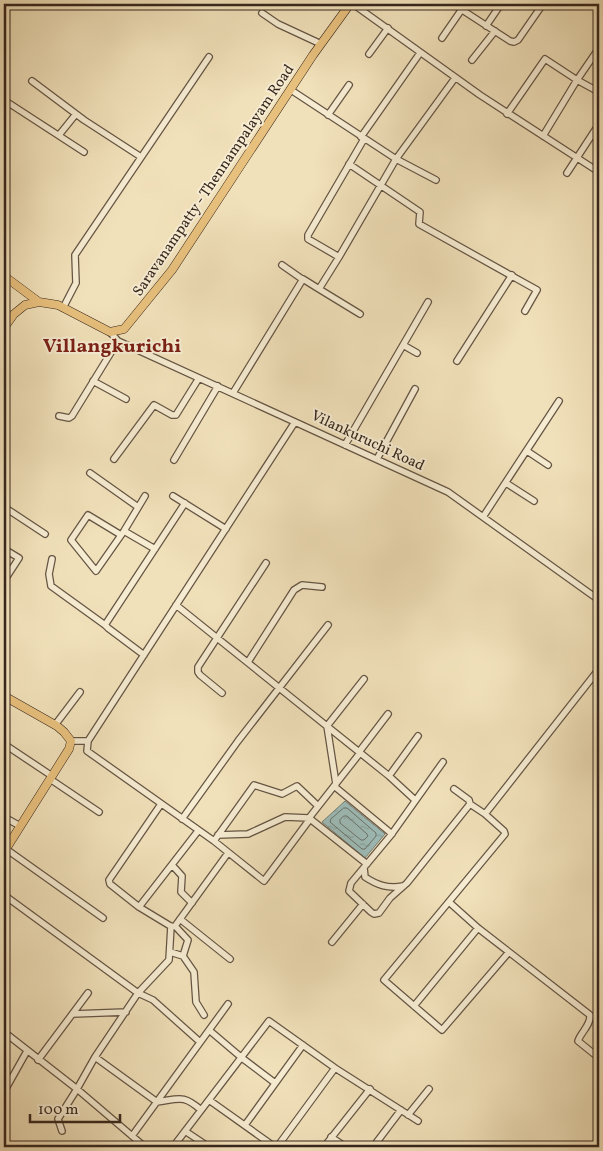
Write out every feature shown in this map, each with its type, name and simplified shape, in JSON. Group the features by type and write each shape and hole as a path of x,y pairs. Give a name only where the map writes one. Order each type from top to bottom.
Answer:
{"main road":[{"name":"Saravanampatty - Thennampalayam Road","path":"110,332 124,329 172,270 337,20 352,4"},
{"path":"4,276 39,302"},
{"path":"4,328 14,314 25,305 39,302 58,305 110,332"},
{"path":"4,696 55,725 70,740 69,749 6,846"}],"street":[{"path":"352,4 507,114 599,172"},
{"path":"453,4 495,32 514,42 518,40 543,4"},
{"path":"486,26 501,4"},
{"path":"442,38 462,10"},
{"path":"262,13 278,24 321,44"},
{"path":"369,54 388,28"},
{"path":"472,60 495,32"},
{"path":"543,136 599,48"},
{"path":"339,257 308,239 308,234 362,138 420,53"},
{"path":"63,308 76,283 75,255 209,57"},
{"path":"507,114 545,59 599,92"},
{"path":"319,289 396,159 456,78"},
{"path":"32,81 76,114 141,157"},
{"path":"328,115 349,85"},
{"path":"291,90 362,138 436,180"},
{"path":"4,100 84,152"},
{"path":"59,135 76,114"},
{"path":"567,173 599,124"},
{"path":"349,164 420,212 419,224 537,290 525,311"},
{"path":"282,266 360,314"},
{"path":"457,361 512,275"},
{"path":"234,393 302,280"},
{"path":"345,444 428,302"},
{"name":"Vilankuruchi Road","path":"110,332 118,341 448,492 599,600"},
{"path":"59,416 69,418 72,416 118,341"},
{"path":"403,345 416,353"},
{"path":"114,459 154,404 172,415 176,415 199,378"},
{"path":"94,381 126,399"},
{"path":"174,460 218,386"},
{"path":"377,459 415,389"},
{"path":"483,517 559,402"},
{"path":"295,422 88,741 87,751 214,841 264,881 388,714"},
{"path":"527,451 548,465"},
{"path":"90,473 138,507"},
{"path":"506,483 534,501"},
{"path":"145,496 122,533 96,571 71,540 88,515 122,533 155,549"},
{"path":"173,496 226,529"},
{"path":"105,625 185,503"},
{"path":"4,507 45,534"},
{"path":"4,549 19,558 4,581"},
{"path":"52,559 49,574 51,586 144,655"},
{"path":"222,693 200,675 198,670 266,563"},
{"path":"248,662 294,590 302,585 322,587"},
{"path":"176,605 389,776 415,800"},
{"path":"182,819 226,756 328,625"},
{"path":"485,814 599,669"},
{"path":"364,679 327,726 335,785 392,834"},
{"path":"55,725 80,692"},
{"path":"389,776 418,736"},
{"path":"70,740 88,741"},
{"path":"4,744 99,812"},
{"path":"443,762 392,834 348,887 349,891 371,912 374,914 379,913 470,804"},
{"path":"214,841 254,785 282,794 297,786 318,806"},
{"path":"454,789 468,800 470,804 485,814 505,834 384,980 442,1030 509,952"},
{"path":"161,804 109,880 110,884 139,907 173,926 188,940 183,956"},
{"path":"4,817 20,826"},
{"path":"218,835 248,834 285,817 309,819 365,866"},
{"path":"139,907 198,831"},
{"path":"6,846 103,918"},
{"path":"62,1131 58,1119 95,1057 138,993 169,960 173,926 228,853"},
{"path":"172,864 182,876 182,892 192,903"},
{"path":"365,866 364,875 378,885 403,886"},
{"path":"4,895 138,993 153,1000 200,1042"},
{"path":"449,902 478,928 590,1015 590,1020 578,1041 599,1058"},
{"path":"332,942 363,904"},
{"path":"180,919 230,959"},
{"path":"414,1006 478,928"},
{"path":"170,952 183,956 194,972 196,1002 204,1015"},
{"path":"38,1060 88,993"},
{"path":"132,1136 228,1004"},
{"path":"73,1014 126,1012"},
{"path":"173,1147 270,1021 335,1068 418,1121"},
{"path":"210,1030 242,1058 276,1083"},
{"path":"4,1032 77,1089 145,1147"},
{"path":"245,1126 303,1045"},
{"path":"4,1092 27,1051"},
{"path":"95,1057 157,1102 181,1098 193,1103 200,1110"},
{"path":"209,1100 276,1147 335,1068"},
{"path":"324,1147 370,1089"},
{"path":"408,1115 429,1089"},
{"path":"373,1147 401,1110"},
{"path":"185,1131 209,1147"},
{"path":"332,1137 346,1147"}],"water":[{"path":"345,801 385,834 365,858 322,822"}],"district":[{"name":"Villangkurichi","path":"112,345"}]}
